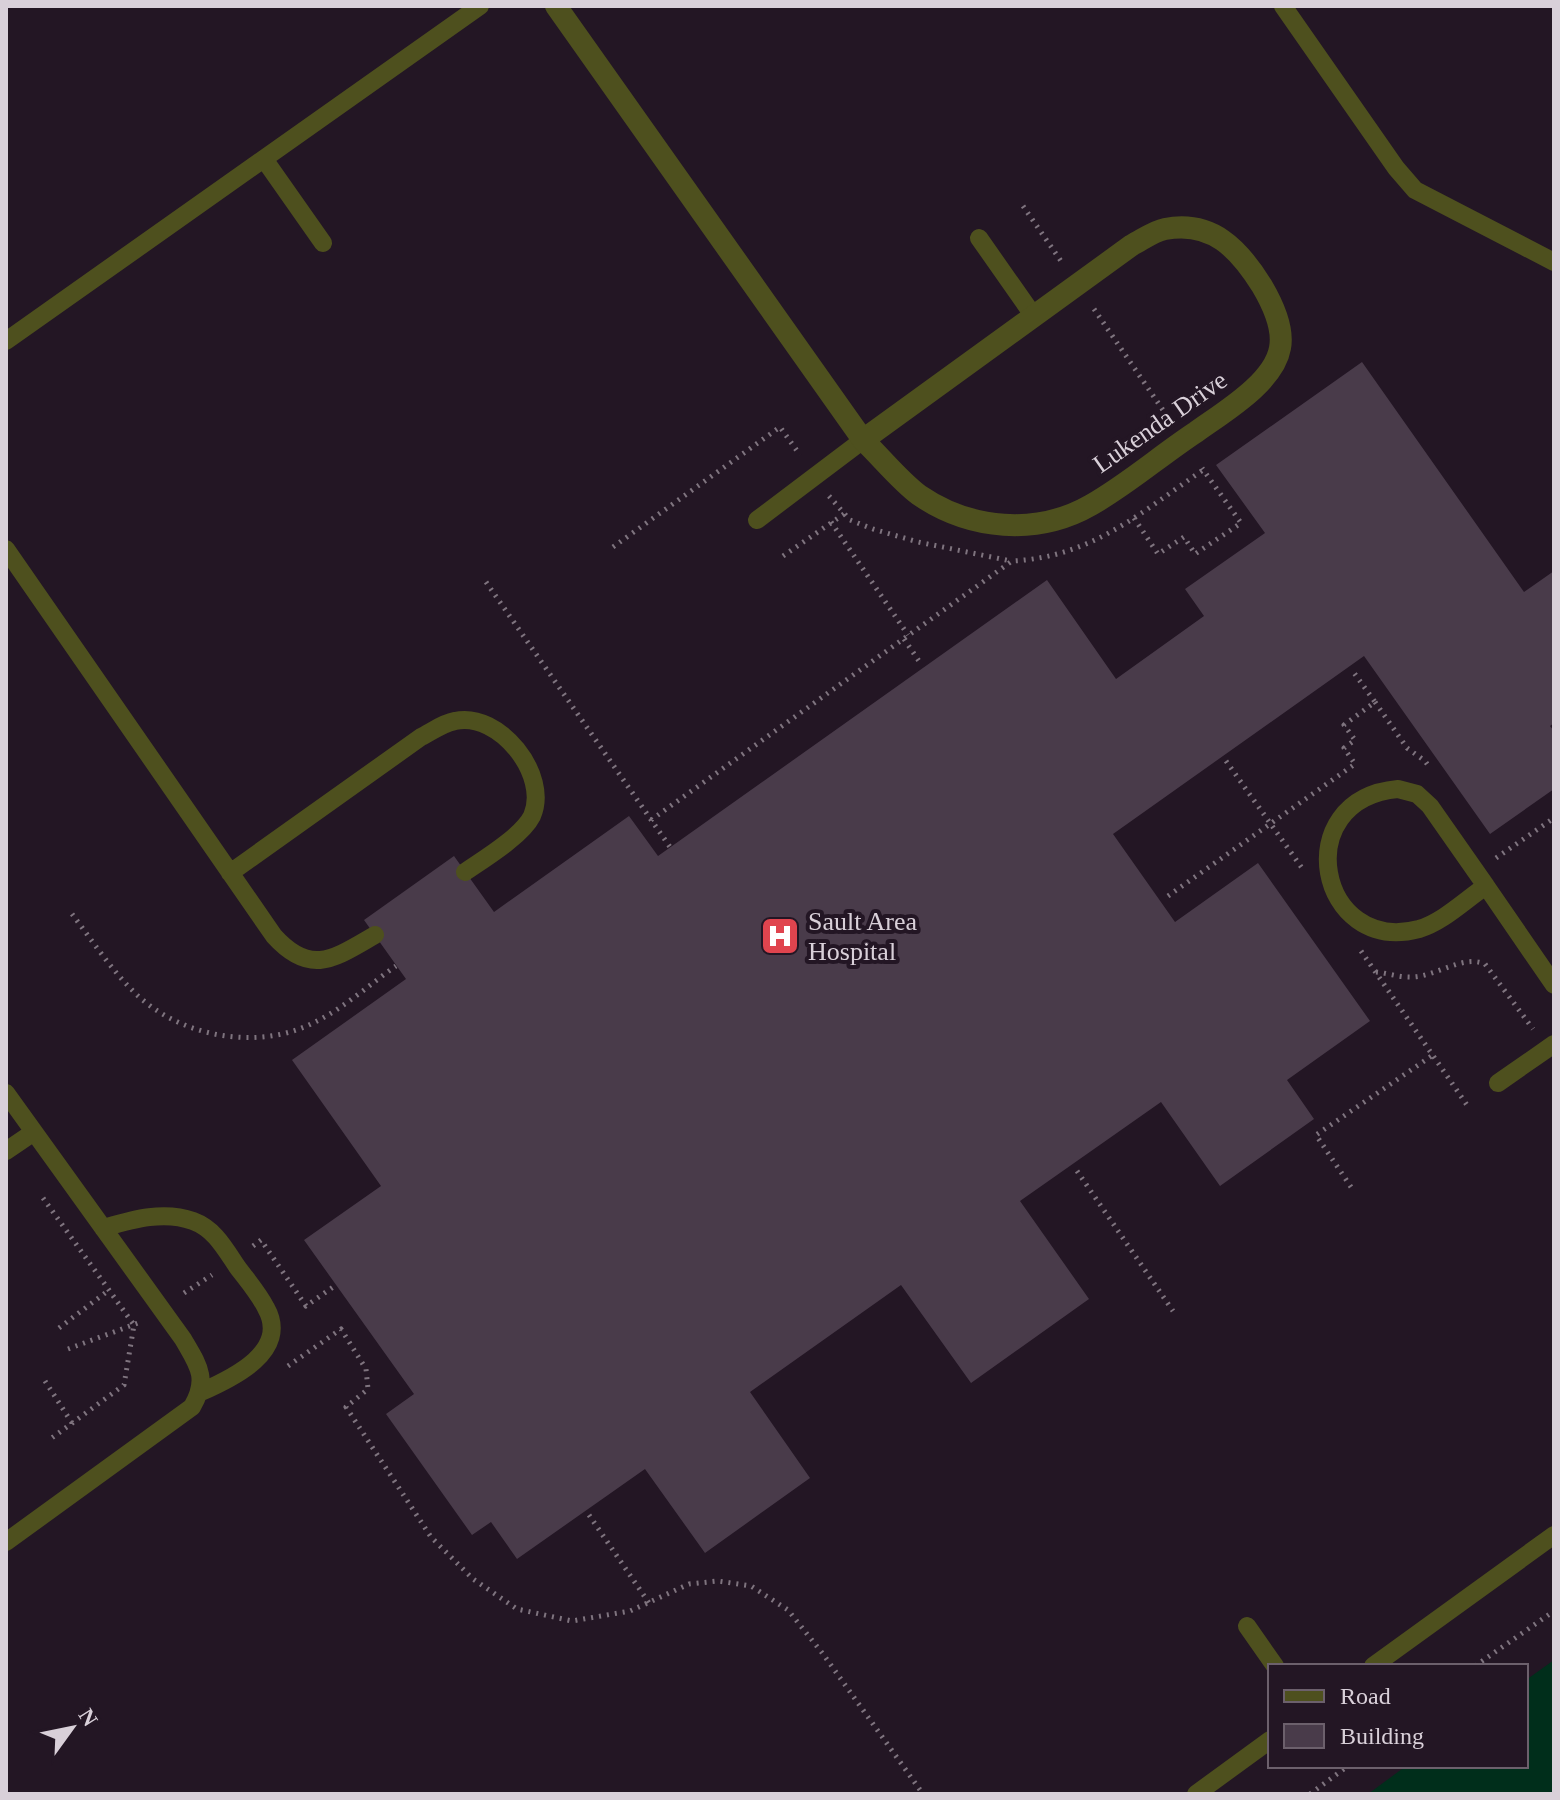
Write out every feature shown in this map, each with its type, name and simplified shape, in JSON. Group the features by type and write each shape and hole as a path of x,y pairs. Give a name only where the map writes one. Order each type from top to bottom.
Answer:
{"street":[{"name":"Lukenda Drive","path":"556,6 863,440 919,494 965,520 1009,526 1048,521 1090,506 1252,391 1275,363 1281,348 1274,306 1234,247 1215,235 1185,227 1162,229 1033,315 863,440"}],"lane":[{"path":"6,341 480,6"},
{"path":"1283,6 1396,168 1415,190 1554,262"},
{"path":"264,159 323,243"},
{"path":"979,238 1033,315"},
{"path":"757,520 863,440"},
{"path":"6,549 287,951 307,961 321,961 338,956 375,935"},
{"path":"230,873 421,737 455,720 476,721 495,728 513,743 528,769 535,793 532,816 519,832 465,872"},
{"path":"1481,879 1442,917 1421,928 1399,932 1376,929 1356,919 1340,903 1330,882 1326,860 1330,836 1342,815 1361,799 1383,790 1398,789 1417,794 1430,806 1481,879 1554,985"},
{"path":"1498,1083 1550,1047"},
{"path":"6,1093 161,1308 198,1365 201,1392"},
{"path":"6,1151 34,1132"},
{"path":"6,1542 179,1418 192,1407 201,1392 231,1379 268,1347 273,1329 267,1309 211,1230 191,1220 170,1217 142,1217 103,1228"},
{"path":"1376,1664 1554,1535"},
{"path":"1247,1626 1274,1664"},
{"path":"1196,1794 1268,1741"}],"path":[{"path":"1023,206 1241,523 1195,554 1184,537 1158,554 1134,517"},
{"path":"651,820 1012,561 1042,560 1104,538 1203,470"},
{"path":"783,556 844,514"},
{"path":"831,522 921,664"},
{"path":"486,582 670,847"},
{"path":"1168,896 1355,764 1344,748 1355,740 1344,725 1375,702 1352,670"},
{"path":"1481,879 1554,818"},
{"path":"72,914 134,993 164,1016 191,1028 234,1037 280,1034 317,1021 396,966"},
{"path":"1375,972 1421,976 1476,960 1485,964 1550,1047"},
{"path":"1351,1187 1316,1135 1433,1055"},
{"path":"1077,1171 1173,1311"},
{"path":"43,1198 134,1325 124,1385 49,1440"},
{"path":"68,1349 134,1325 234,1261 261,1240 306,1306 336,1285"},
{"path":"59,1328 109,1290"},
{"path":"268,1347 284,1369 341,1329 366,1369 368,1389 346,1407 431,1537 473,1579 517,1609 572,1621 630,1611 689,1584 718,1581 751,1586 788,1610 923,1794"},
{"path":"45,1381 72,1423"},
{"path":"589,1515 649,1603"},
{"path":"1478,1664 1554,1611"},
{"path":"1310,1794 1345,1768"}],"green space":[{"path":"1554,1660 1554,1794 1368,1794 1403,1768 1528,1768 1528,1679"}],"building":[{"path":"1362,362 1524,592 1554,571 1554,723 1550,726 1554,731 1554,789 1490,834 1364,656 1113,834 1175,922 1258,863 1370,1021 1287,1080 1314,1119 1220,1186 1161,1102 1020,1201 1089,1299 971,1383 901,1285 750,1392 810,1478 705,1553 645,1469 517,1559 491,1522 472,1535 386,1414 414,1394 304,1240 381,1186 292,1060 406,979 364,920 454,856 494,912 629,816 658,856 1047,580 1116,679 1204,616 1185,589 1265,533 1216,465"}],"place":[{"name":"Sault Area Hospital","path":"780,936"}]}
